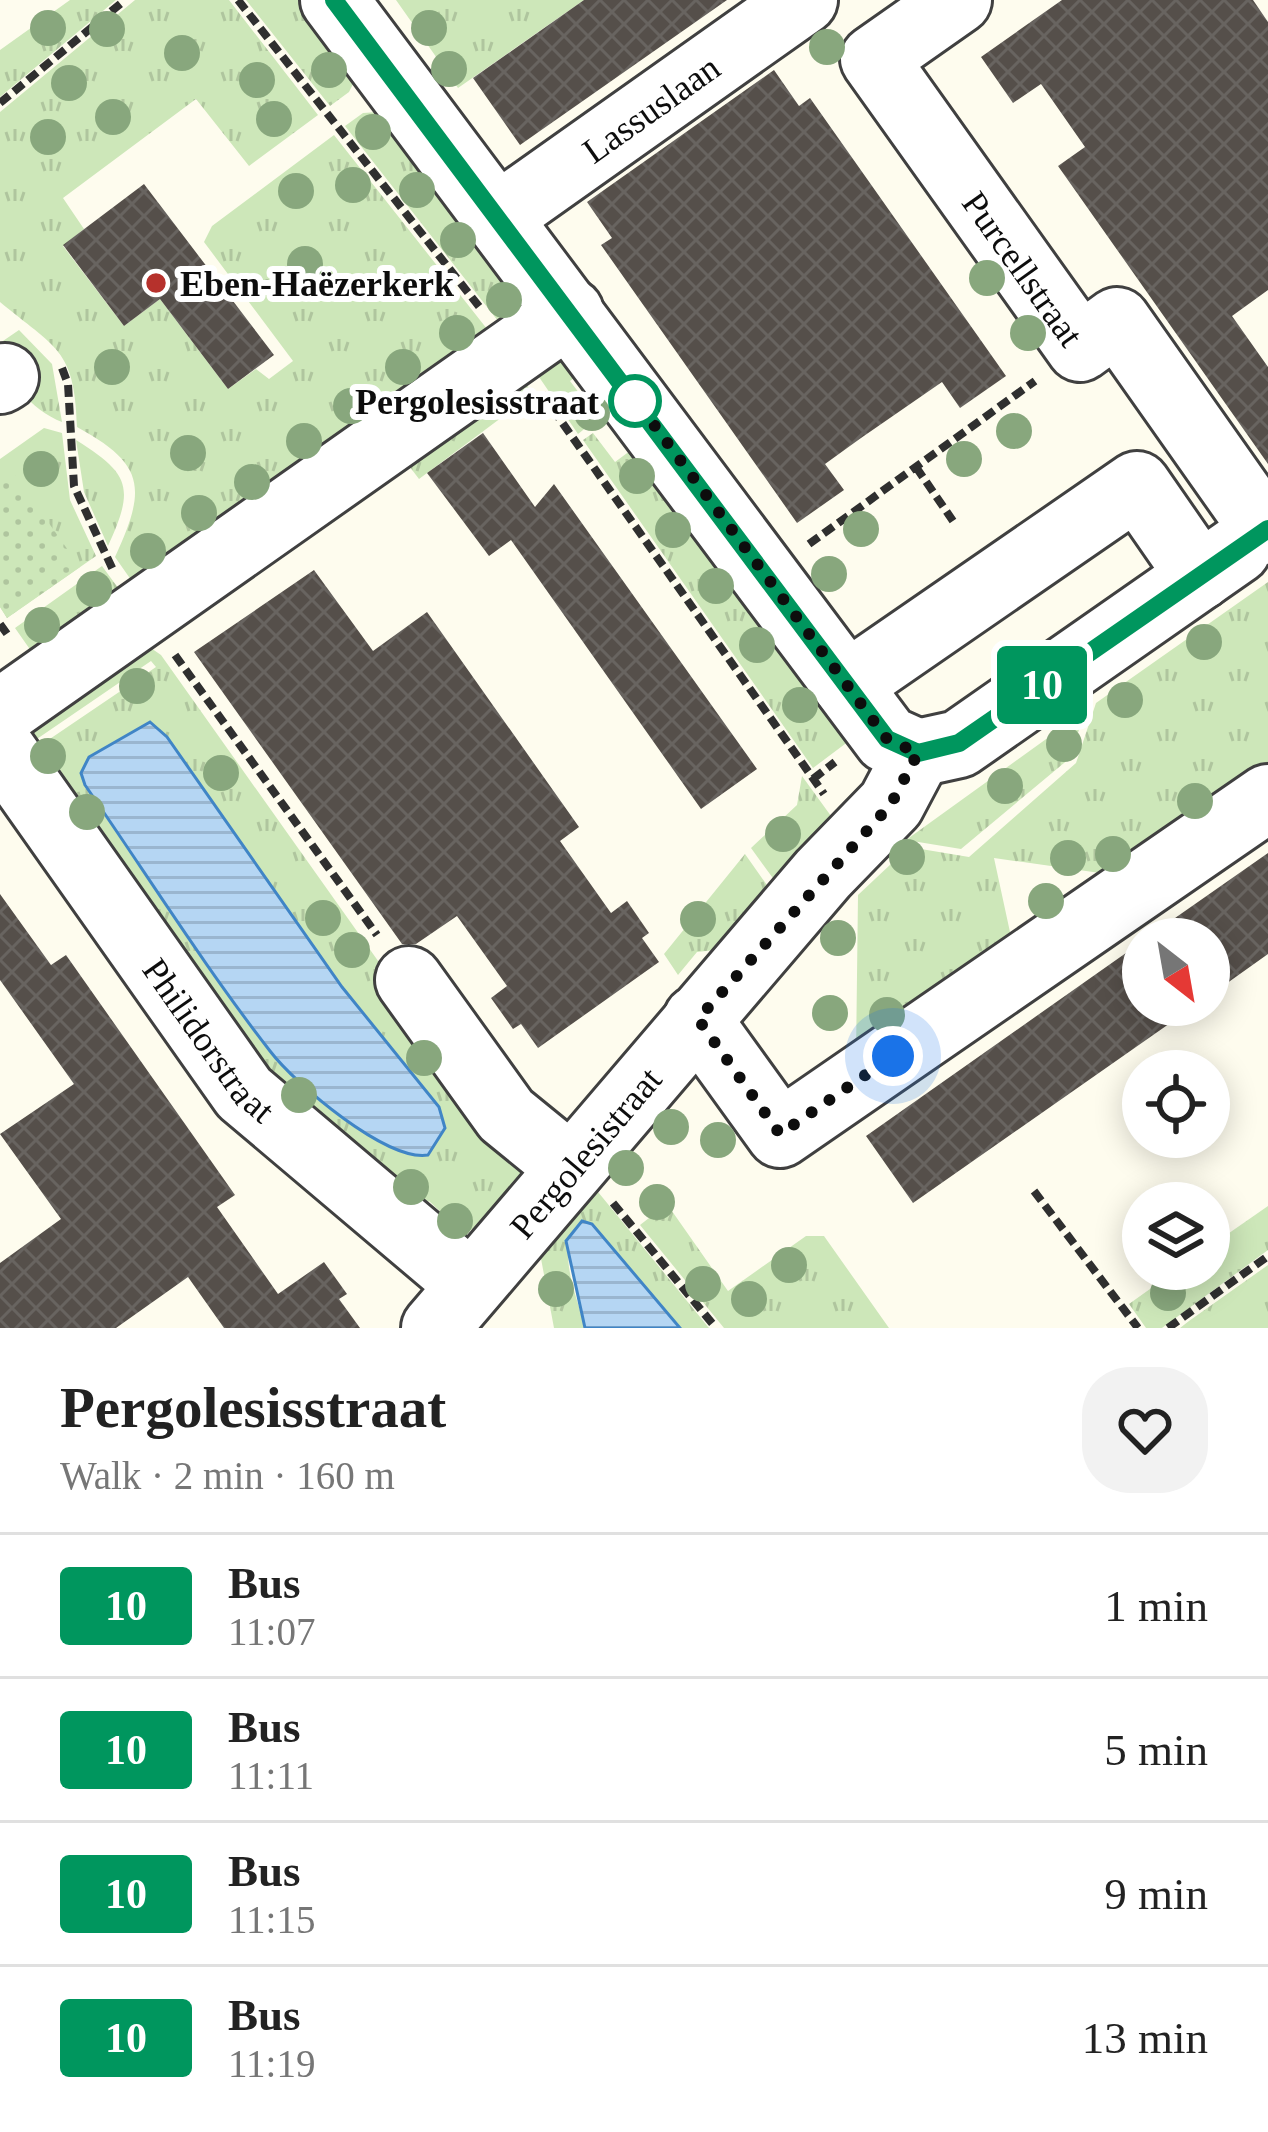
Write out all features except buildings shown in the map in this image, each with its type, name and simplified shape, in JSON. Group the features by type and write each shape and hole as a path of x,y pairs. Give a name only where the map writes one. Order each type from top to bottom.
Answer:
{"street":[{"path":"334,0 887,739 918,753 959,743 1267,530"},
{"name":"Lassuslaan","path":"499,216 803,0"},
{"name":"Purcellstraat","path":"958,0 874,59 1267,530"},
{"path":"0,713 570,312"},
{"path":"847,685 1137,485 1200,575"},
{"name":"Philidorstraat","path":"0,747 244,1093 453,1307"},
{"name":"Pergolesistraat","path":"453,1307 698,1019 891,804 918,753"},
{"path":"698,1019 780,1134 1268,798"},
{"path":"409,980 506,1115 571,1168"}],"path":[{"path":"0,103 125,0"},
{"path":"238,0 513,352 856,839"},
{"path":"766,576 1099,334"},
{"path":"22,374 68,384 69,456 84,515 107,561 409,980"},
{"path":"916,467 953,521"},
{"path":"571,1168 595,1181 716,1328"},
{"path":"1034,1191 1138,1328"},
{"path":"1168,1328 1268,1256"}],"green space":[{"path":"70,0 116,0 0,97 0,50"},
{"path":"135,0 229,0 318,115 249,166 196,99 63,198 84,229 63,246 124,326 160,299 228,389 256,369 269,379 293,361 204,242 212,226 334,135 491,334 136,587 115,557 132,513 134,480 116,453 77,427 72,381 58,352 0,302 0,112"},
{"path":"246,0 300,0 357,76 349,92 330,106"},
{"path":"396,0 584,0 458,88"},
{"path":"378,112 537,314 509,335 345,126 363,113"},
{"path":"19,330 52,364 62,422 30,401 6,368 0,343"},
{"path":"560,343 582,372 570,381 598,418 578,434 539,377 554,367 544,354"},
{"path":"517,371 533,394 419,479 400,454"},
{"path":"44,428 62,433 70,500 96,556 7,618 0,607 0,459"},
{"path":"593,433 615,462 638,445 857,735 813,768 583,440"},
{"path":"76,440 108,463 122,484 122,509 108,546 84,492"},
{"path":"14,474 80,567 7,618 0,607 0,484"},
{"path":"102,566 124,596 36,658 15,628"},
{"path":"1268,582 1268,767 1114,875 994,858 1013,946 856,1056 858,895 909,847 969,857 1076,763 1096,703"},
{"path":"148,646 161,655 520,1161 520,1175 476,1228 457,1235 440,1221 444,1215 429,1201 416,1215 264,1088 23,752 29,722","holes":["151,661 156,667 35,749 31,743","150,722 167,737 342,987 416,1080 81,773 89,757"]},
{"path":"1085,711 1070,758 961,849 906,840"},
{"path":"802,776 831,816 775,881 751,848 797,805"},
{"path":"745,854 769,888 715,950 697,952 678,975 664,954"},
{"path":"594,1187 709,1328 680,1328 584,1220 575,1230 568,1256 585,1328 554,1328 539,1248"},
{"path":"667,1204 728,1291 806,1236 824,1236 889,1328 724,1328 640,1225"},
{"path":"1268,1206 1268,1250 1230,1278 1230,1232"},
{"path":"1268,1265 1268,1328 1180,1328 1189,1321"},
{"path":"1149,1290 1214,1290 1162,1328 1146,1328 1129,1304"}],"water":[{"path":"150,722 167,737 342,987 439,1107 445,1128 428,1155 410,1154 367,1134 282,1065 222,986 85,785 81,773 89,757"},
{"path":"582,1221 592,1224 680,1328 585,1328 566,1241"}],"bus line":[{"name":"10","path":"334,0 887,739 918,753 959,743 1268,529"}],"place":[{"name":"Eben-Haëzerkerk","path":"156,283"},
{"name":"Pergolesisstraat","path":"635,401"}],"route":[{"path":"635,401 626,387 887,739 918,753 891,804 823,874 698,1019 780,1134 893,1056"}]}
